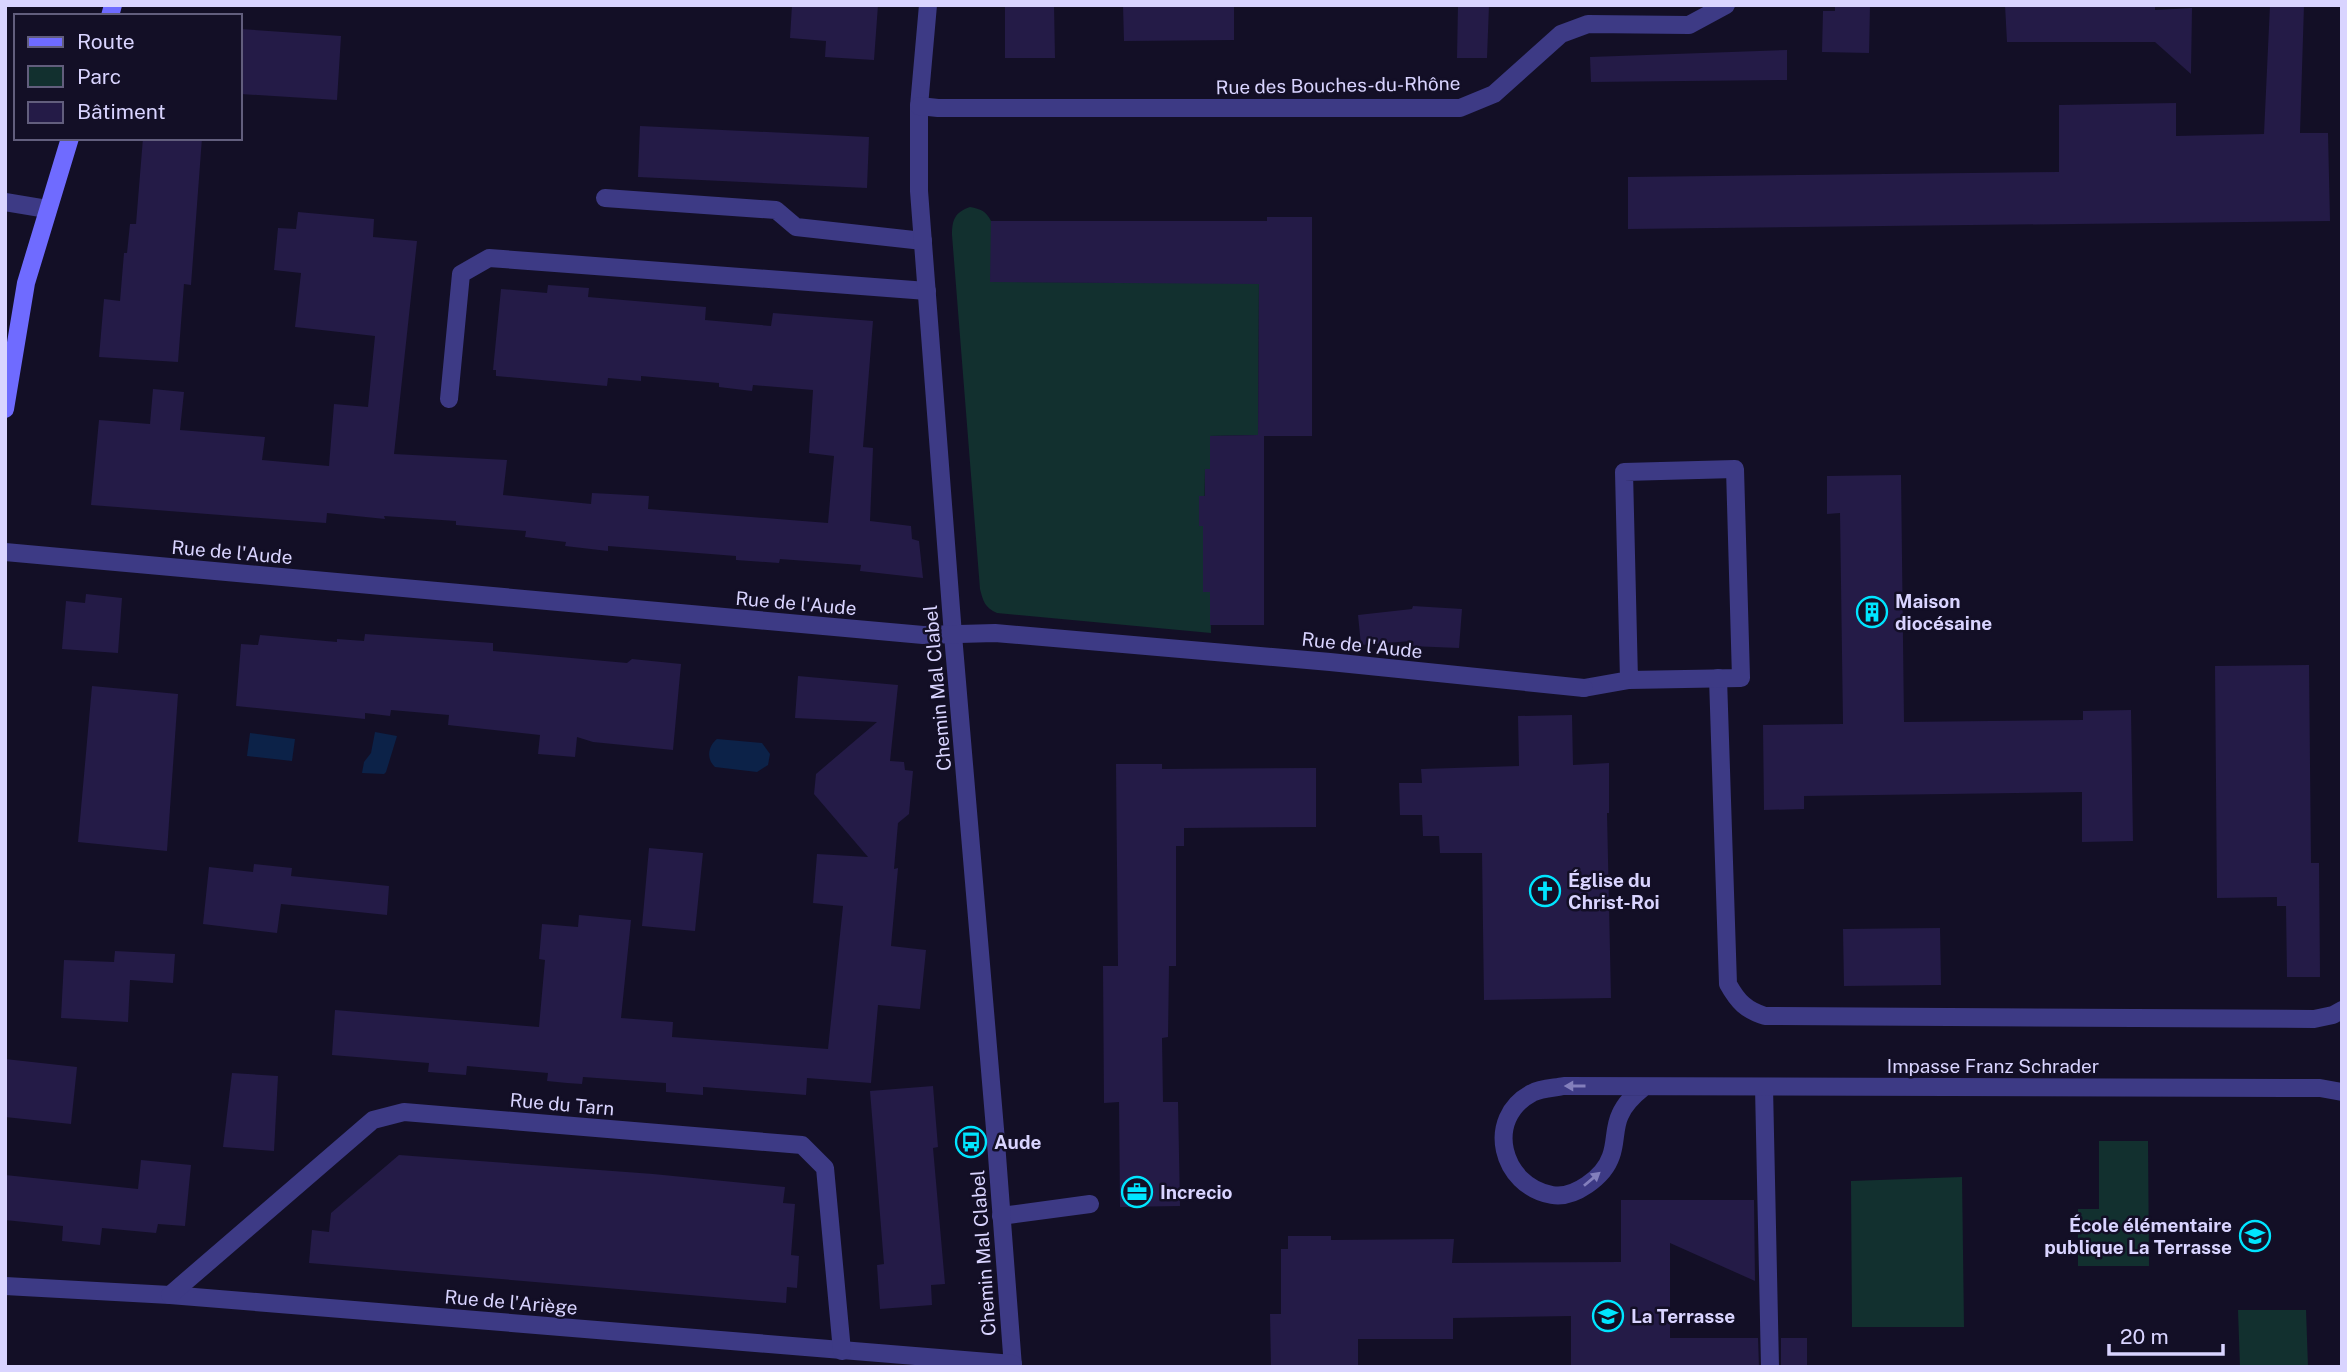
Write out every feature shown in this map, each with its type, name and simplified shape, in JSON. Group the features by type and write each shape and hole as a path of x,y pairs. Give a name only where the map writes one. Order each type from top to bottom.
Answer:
{"main road":[{"path":"5,409 26,283 69,140"}],"street":[{"name":"Chemin Mal Clabel","path":"928,5 919,106 919,191 1013,1365"},
{"name":"Rue des Bouches-du-Rhône","path":"919,106 1460,108 1494,94 1528,61 1561,34 1570,30 1588,24 1689,25 1726,5"},
{"path":"605,198 776,210 796,226 923,241"},
{"path":"5,202 47,209"},
{"path":"449,399 461,274 489,258 927,291"},
{"path":"1629,680 1624,472 1735,469 1741,678 1718,678 1728,984 1739,1003 1751,1012 1765,1016 2314,1019 2342,1010"},
{"name":"Rue de l'Aude","path":"5,552 923,635 995,633 1330,662 1584,688 1629,680 1718,678"},
{"name":"Impasse Franz Schrader","path":"1644,1087 1628,1100 1618,1117 1610,1159 1596,1178 1577,1191 1555,1196 1536,1191 1518,1178 1505,1157 1503,1132 1509,1115 1520,1100 1535,1091 1563,1086 2320,1088 2342,1092"},
{"path":"1764,1087 1770,1367"},
{"name":"Rue du Tarn","path":"170,1295 373,1120 404,1112 418,1113 802,1145 825,1168 842,1351"},
{"path":"1001,1216 1090,1204"},
{"name":"Rue de l'Ariège","path":"5,1286 170,1295 1013,1365"}],"green space":[{"path":"970,207 983,211 991,221 991,282 1259,283 1258,435 1210,436 1210,469 1205,469 1203,591 1210,592 1211,633 997,613 985,604 980,589 952,235 955,217"},
{"path":"2099,1141 2148,1141 2149,1266 2078,1266 2078,1209 2099,1209"},
{"path":"1962,1177 1964,1327 1852,1327 1851,1181"},
{"path":"2238,1310 2306,1310 2308,1367 2240,1367"}],"water":[{"path":"375,732 397,736 386,772 362,773 364,762 371,753"},
{"path":"250,733 295,739 292,761 247,756"},
{"path":"717,739 762,743 770,754 768,765 757,772 715,767 709,753"}],"building":[{"path":"792,5 878,5 874,60 825,57 826,41 790,38"},
{"path":"1005,5 1054,5 1055,58 1005,58"},
{"path":"1123,5 1234,5 1234,40 1124,41"},
{"path":"1458,5 1489,5 1487,58 1457,58"},
{"path":"1835,5 1870,5 1869,53 1822,52 1823,11 1835,11"},
{"path":"2005,5 2155,5 2155,10 2192,8 2191,74 2155,42 2007,42"},
{"path":"2270,5 2304,5 2300,133 2328,133 2330,221 1628,229 1628,177 2059,172 2059,105 2176,103 2176,136 2264,134"},
{"path":"242,29 341,36 337,100 242,94"},
{"path":"1787,50 1787,80 1591,82 1590,57"},
{"path":"640,126 869,137 867,188 638,177"},
{"path":"143,140 202,140 191,285 184,284 178,362 99,357 104,299 120,301 124,253 127,253 130,224 136,224"},
{"path":"298,212 374,219 373,237 417,241 394,454 507,460 503,495 591,504 592,493 649,496 648,509 828,523 834,456 809,453 813,390 753,385 752,391 719,387 719,383 641,376 641,381 608,378 607,386 496,376 496,370 493,370 501,289 547,293 548,285 589,288 588,297 706,307 705,320 771,326 773,313 873,321 863,447 873,448 870,521 911,526 912,539 919,541 923,578 860,571 861,565 780,559 779,563 736,560 736,556 608,546 608,551 565,546 566,542 525,537 526,531 456,525 456,521 384,516 385,519 327,513 326,523 91,505 99,420 150,424 153,389 184,392 180,430 265,437 262,460 329,466 334,404 368,407 375,336 295,327 301,273 274,270 278,228 296,229"},
{"path":"1267,217 1312,217 1312,436 1264,436 1264,625 1210,625 1210,592 1203,592 1203,526 1199,526 1199,496 1205,496 1205,469 1210,469 1210,436 1258,435 1259,284 990,282 991,221 1267,221"},
{"name":"Maison diocésaine","path":"1901,475 1904,722 2083,720 2083,711 2131,710 2133,841 2082,842 2082,792 1804,796 1804,809 1764,810 1763,725 1843,724 1840,513 1827,514 1827,476"},
{"path":"86,594 122,598 118,653 62,649 66,601 85,603"},
{"path":"1413,606 1462,609 1459,648 1410,646 1411,641 1361,645 1358,615 1412,609"},
{"path":"365,634 493,643 493,651 627,663 632,659 681,664 673,750 593,742 577,737 575,757 538,754 540,735 448,725 449,715 391,710 390,716 365,713 365,719 236,706 241,644 258,645 260,635 337,642 337,639 364,641"},
{"path":"2309,665 2311,863 2319,863 2320,977 2287,977 2286,906 2277,906 2277,897 2217,898 2215,666"},
{"path":"798,676 898,685 890,761 904,762 905,770 913,771 909,814 898,823 894,869 898,868 891,946 926,950 920,1009 878,1005 871,1083 807,1078 806,1095 703,1087 703,1095 666,1092 666,1083 583,1077 582,1084 567,1083 547,1081 548,1073 467,1066 466,1075 428,1072 429,1063 332,1055 335,1010 539,1027 545,960 539,959 542,924 578,927 579,915 631,920 621,1018 673,1022 672,1037 828,1049 843,906 813,903 817,854 868,857 814,794 816,774 877,722 795,718"},
{"path":"92,686 178,694 167,851 78,842"},
{"name":"Église du Christ-Roi","path":"1572,715 1573,765 1609,763 1607,813 1611,998 1484,1000 1482,853 1440,853 1439,836 1423,836 1422,815 1400,815 1399,783 1422,783 1421,769 1519,766 1518,716"},
{"path":"1116,764 1162,764 1162,769 1316,768 1316,827 1184,828 1184,846 1176,846 1176,966 1169,966 1168,1037 1162,1038 1163,1102 1178,1102 1180,1206 1120,1207 1119,1102 1104,1103 1103,966 1118,966"},
{"path":"649,848 703,853 695,931 642,926"},
{"path":"254,864 292,868 291,876 389,886 387,915 281,904 277,933 203,924 209,867 253,872"},
{"path":"1940,928 1941,985 1844,986 1843,929"},
{"path":"115,951 175,954 173,983 130,980 128,1022 61,1018 64,960 114,962"},
{"path":"5,1059 77,1067 71,1124 5,1117"},
{"path":"232,1073 278,1076 274,1151 223,1147"},
{"path":"933,1086 938,1147 933,1148 945,1284 931,1285 932,1305 880,1309 877,1265 884,1264 870,1091"},
{"path":"399,1155 785,1187 783,1203 795,1204 791,1255 799,1256 797,1288 787,1287 786,1303 309,1263 312,1230 329,1232 331,1213"},
{"path":"141,1160 191,1165 185,1226 158,1224 156,1233 102,1228 100,1245 62,1241 63,1226 5,1220 5,1175 138,1189"},
{"path":"1621,1200 1754,1200 1755,1281 1670,1243 1670,1338 1758,1338 1759,1367 1571,1367 1571,1316 1453,1318 1453,1339 1358,1339 1358,1367 1271,1367 1270,1314 1281,1314 1281,1249 1288,1249 1288,1236 1331,1236 1331,1240 1454,1239 1452,1263 1621,1262"},
{"path":"1781,1338 1807,1338 1807,1367 1781,1367"}],"place":[{"name":"Maison diocésaine","path":"1872,612"},
{"name":"Église du Christ-Roi","path":"1545,891"},
{"name":"Aude","path":"971,1142"},
{"name":"Increcio","path":"1137,1192"},
{"name":"École élémentaire publique La Terrasse","path":"2255,1236"},
{"name":"La Terrasse","path":"1608,1316"}]}
